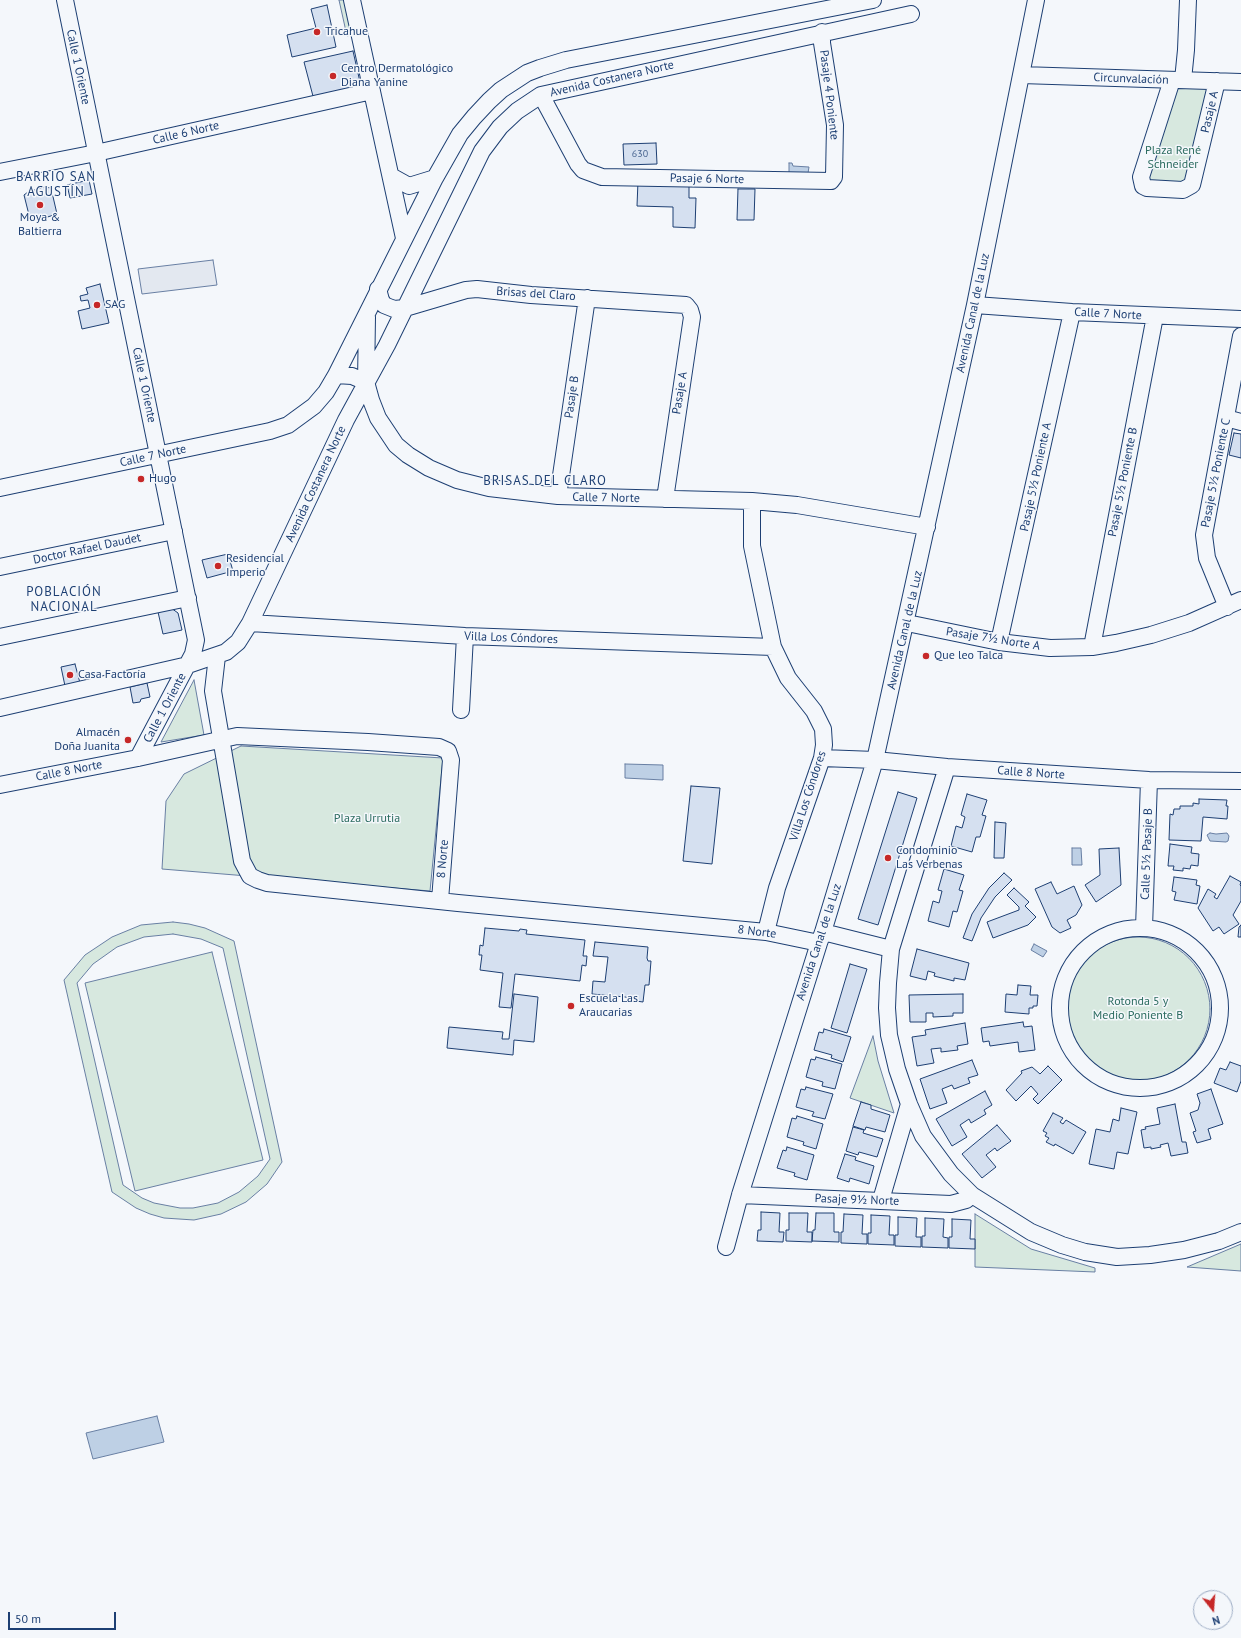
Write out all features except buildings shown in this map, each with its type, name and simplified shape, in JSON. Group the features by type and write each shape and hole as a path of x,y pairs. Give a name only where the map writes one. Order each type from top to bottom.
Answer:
{"street":[{"name":"Calle 1 Oriente","path":"65,0 196,640 193,654 188,665 138,758"},
{"path":"352,0 404,238"},
{"name":"Avenida Costanera Norte","path":"302,415 314,406 326,392 336,375 378,289 452,147 474,117 501,90 513,81 540,68 566,60 873,0"},
{"name":"Avenida Canal de la Luz","path":"726,1247 740,1195 875,760 907,624 975,305 1036,0"},
{"path":"1178,80 1186,50 1188,0"},
{"name":"Avenida Costanera Norte","path":"0,708 188,665 217,656 234,647 250,623 346,420 405,308 482,151 500,127 517,111 541,94 822,32 911,14"},
{"name":"Pasaje 4 Poniente","path":"822,32 822,44 835,124 834,177 832,180"},
{"name":"Circunvalación","path":"1021,75 1241,82"},
{"name":"Pasaje A","path":"1178,80 1141,177 1143,186 1152,189 1178,191 1192,185 1217,81"},
{"name":"Calle 6 Norte","path":"0,172 96,153 372,92"},
{"name":"Pasaje 6 Norte","path":"541,94 573,155 583,170 602,177 832,180"},
{"path":"391,176 409,186 435,178"},
{"path":"378,289 381,300 388,308 405,308"},
{"name":"Brisas del Claro","path":"405,308 466,290 478,289 504,293 669,303"},
{"name":"Pasaje B","path":"558,496 587,298"},
{"name":"Pasaje A","path":"665,499 692,317 690,310 686,305 669,303"},
{"name":"Calle 7 Norte","path":"975,305 1072,312 1241,319"},
{"name":"Pasaje 5½ Poniente A","path":"999,642 1072,312"},
{"name":"Avenida Costanera Norte","path":"366,382 367,313"},
{"name":"Pasaje 5½ Poniente B","path":"1092,647 1155,316"},
{"name":"Pasaje 5½ Poniente C","path":"1234,604 1207,558 1204,535 1234,420 1241,336"},
{"path":"336,375 352,376 366,382"},
{"name":"Calle 7 Norte","path":"366,382 370,400 378,418 388,434 402,450 429,468 456,480 489,488 558,496 752,501 797,505 927,527"},
{"name":"Calle 7 Norte","path":"0,488 270,431 288,425 302,415"},
{"name":"Villa Los Cóndores","path":"752,501 752,546 773,647 788,678 807,702 823,729 824,746 822,758 777,888 766,932"},
{"name":"Doctor Rafael Daudet","path":"0,567 174,531"},
{"path":"0,637 188,598"},
{"name":"Pasaje 7½ Norte A","path":"907,624 999,642 1050,648 1092,647 1151,635 1190,622 1234,604"},
{"name":"Villa Los Cóndores","path":"250,623 465,636 773,647"},
{"path":"461,710 465,636"},
{"path":"217,656 213,691 242,860 250,876 267,883 440,900"},
{"name":"8 Norte","path":"138,758 237,736 440,747 448,751 452,760 440,900 821,937 891,949"},
{"name":"Calle 8 Norte","path":"0,785 138,758"},
{"name":"Calle 8 Norte","path":"822,758 875,760 947,767 1149,780 1241,781"},
{"path":"947,767 891,949 888,982 889,1035 897,1070 909,1104 923,1136 951,1174 972,1195 1031,1232 1062,1245 1085,1252 1116,1257 1150,1255 1184,1250 1219,1241 1241,1232"},
{"name":"Calle 5½ Pasaje B","path":"1144,928 1149,780"},
{"path":"1144,928 1167,932 1187,943 1203,958 1214,978 1220,1000 1219,1022 1212,1043 1196,1065 1175,1080 1150,1088 1123,1086 1099,1077 1078,1060 1065,1037 1060,1012 1063,985 1075,961 1094,942 1118,931 1144,928"},
{"path":"881,1200 909,1104"},
{"name":"Pasaje 9½ Norte","path":"740,1195 951,1204 966,1200 972,1195"}],"green space":[{"path":"339,0 348,0 356,34 347,36"},
{"name":"Plaza René Schneider","path":"1172,80 1217,81 1194,181 1143,186"},
{"path":"194,680 204,735 161,742"},
{"name":"Plaza Urrutia","path":"241,746 443,758 430,891 162,869 166,801 184,774"},
{"path":"173,922 189,924 205,928 234,941 282,1162 267,1184 246,1202 221,1214 194,1220 164,1218 136,1208 112,1192 64,980 85,955 112,937 141,925","holes":["173,934 201,939 223,948 270,1159 258,1176 239,1192 218,1203 193,1208 180,1208 154,1203 142,1198 123,1185 77,983 93,964 117,947 144,937"]},
{"name":"Rotonda 5 y Medio Poniente B","path":"1131,937 1145,937 1172,945 1184,953 1194,963 1205,981 1209,995 1209,1023 1205,1037 1194,1055 1184,1065 1166,1076 1145,1081 1131,1081 1104,1073 1092,1065 1082,1055 1071,1037 1066,1016 1066,1002 1074,975 1082,963 1092,953 1110,942"},
{"path":"212,952 263,1160 135,1191 85,983"},
{"path":"873,1036 878,1061 894,1113 850,1098"},
{"path":"975,1214 1031,1249 1095,1268 1095,1272 975,1267"},
{"path":"1241,1244 1241,1271 1187,1267"}],"shaded area":[{"path":"213,260 217,285 142,294 138,269"}],"water":[{"path":"789,163 792,163 793,166 809,167 808,173 789,173"},
{"path":"625,764 663,765 663,780 625,778"},
{"path":"1210,833 1227,833 1229,836 1228,841 1210,841 1207,835"},
{"path":"1072,848 1081,848 1082,865 1072,865"},
{"path":"1034,944 1047,951 1043,957 1031,950"},
{"path":"157,1416 164,1442 93,1459 86,1433"}],"place":[{"name":"Tricahue","path":"317,32"},
{"name":"Centro Dermatológico Diana Yanine","path":"333,76"},
{"name":"Moya & Baltierra","path":"40,205"},
{"name":"SAG","path":"97,305"},
{"name":"Hugo","path":"141,479"},
{"name":"Residencial Imperio","path":"218,566"},
{"name":"Que leo Talca","path":"926,656"},
{"name":"Casa Factoría","path":"70,675"},
{"name":"Almacén Doña Juanita","path":"128,740"},
{"name":"Condominio Las Verbenas","path":"888,858"},
{"name":"Escuela Las Araucarias","path":"571,1006"}],"district":[{"name":"BARRIO SAN AGUSTÍN","path":"56,184"},
{"name":"BRISAS DEL CLARO","path":"545,481"},
{"name":"POBLACIÓN NACIONAL","path":"64,600"}]}
